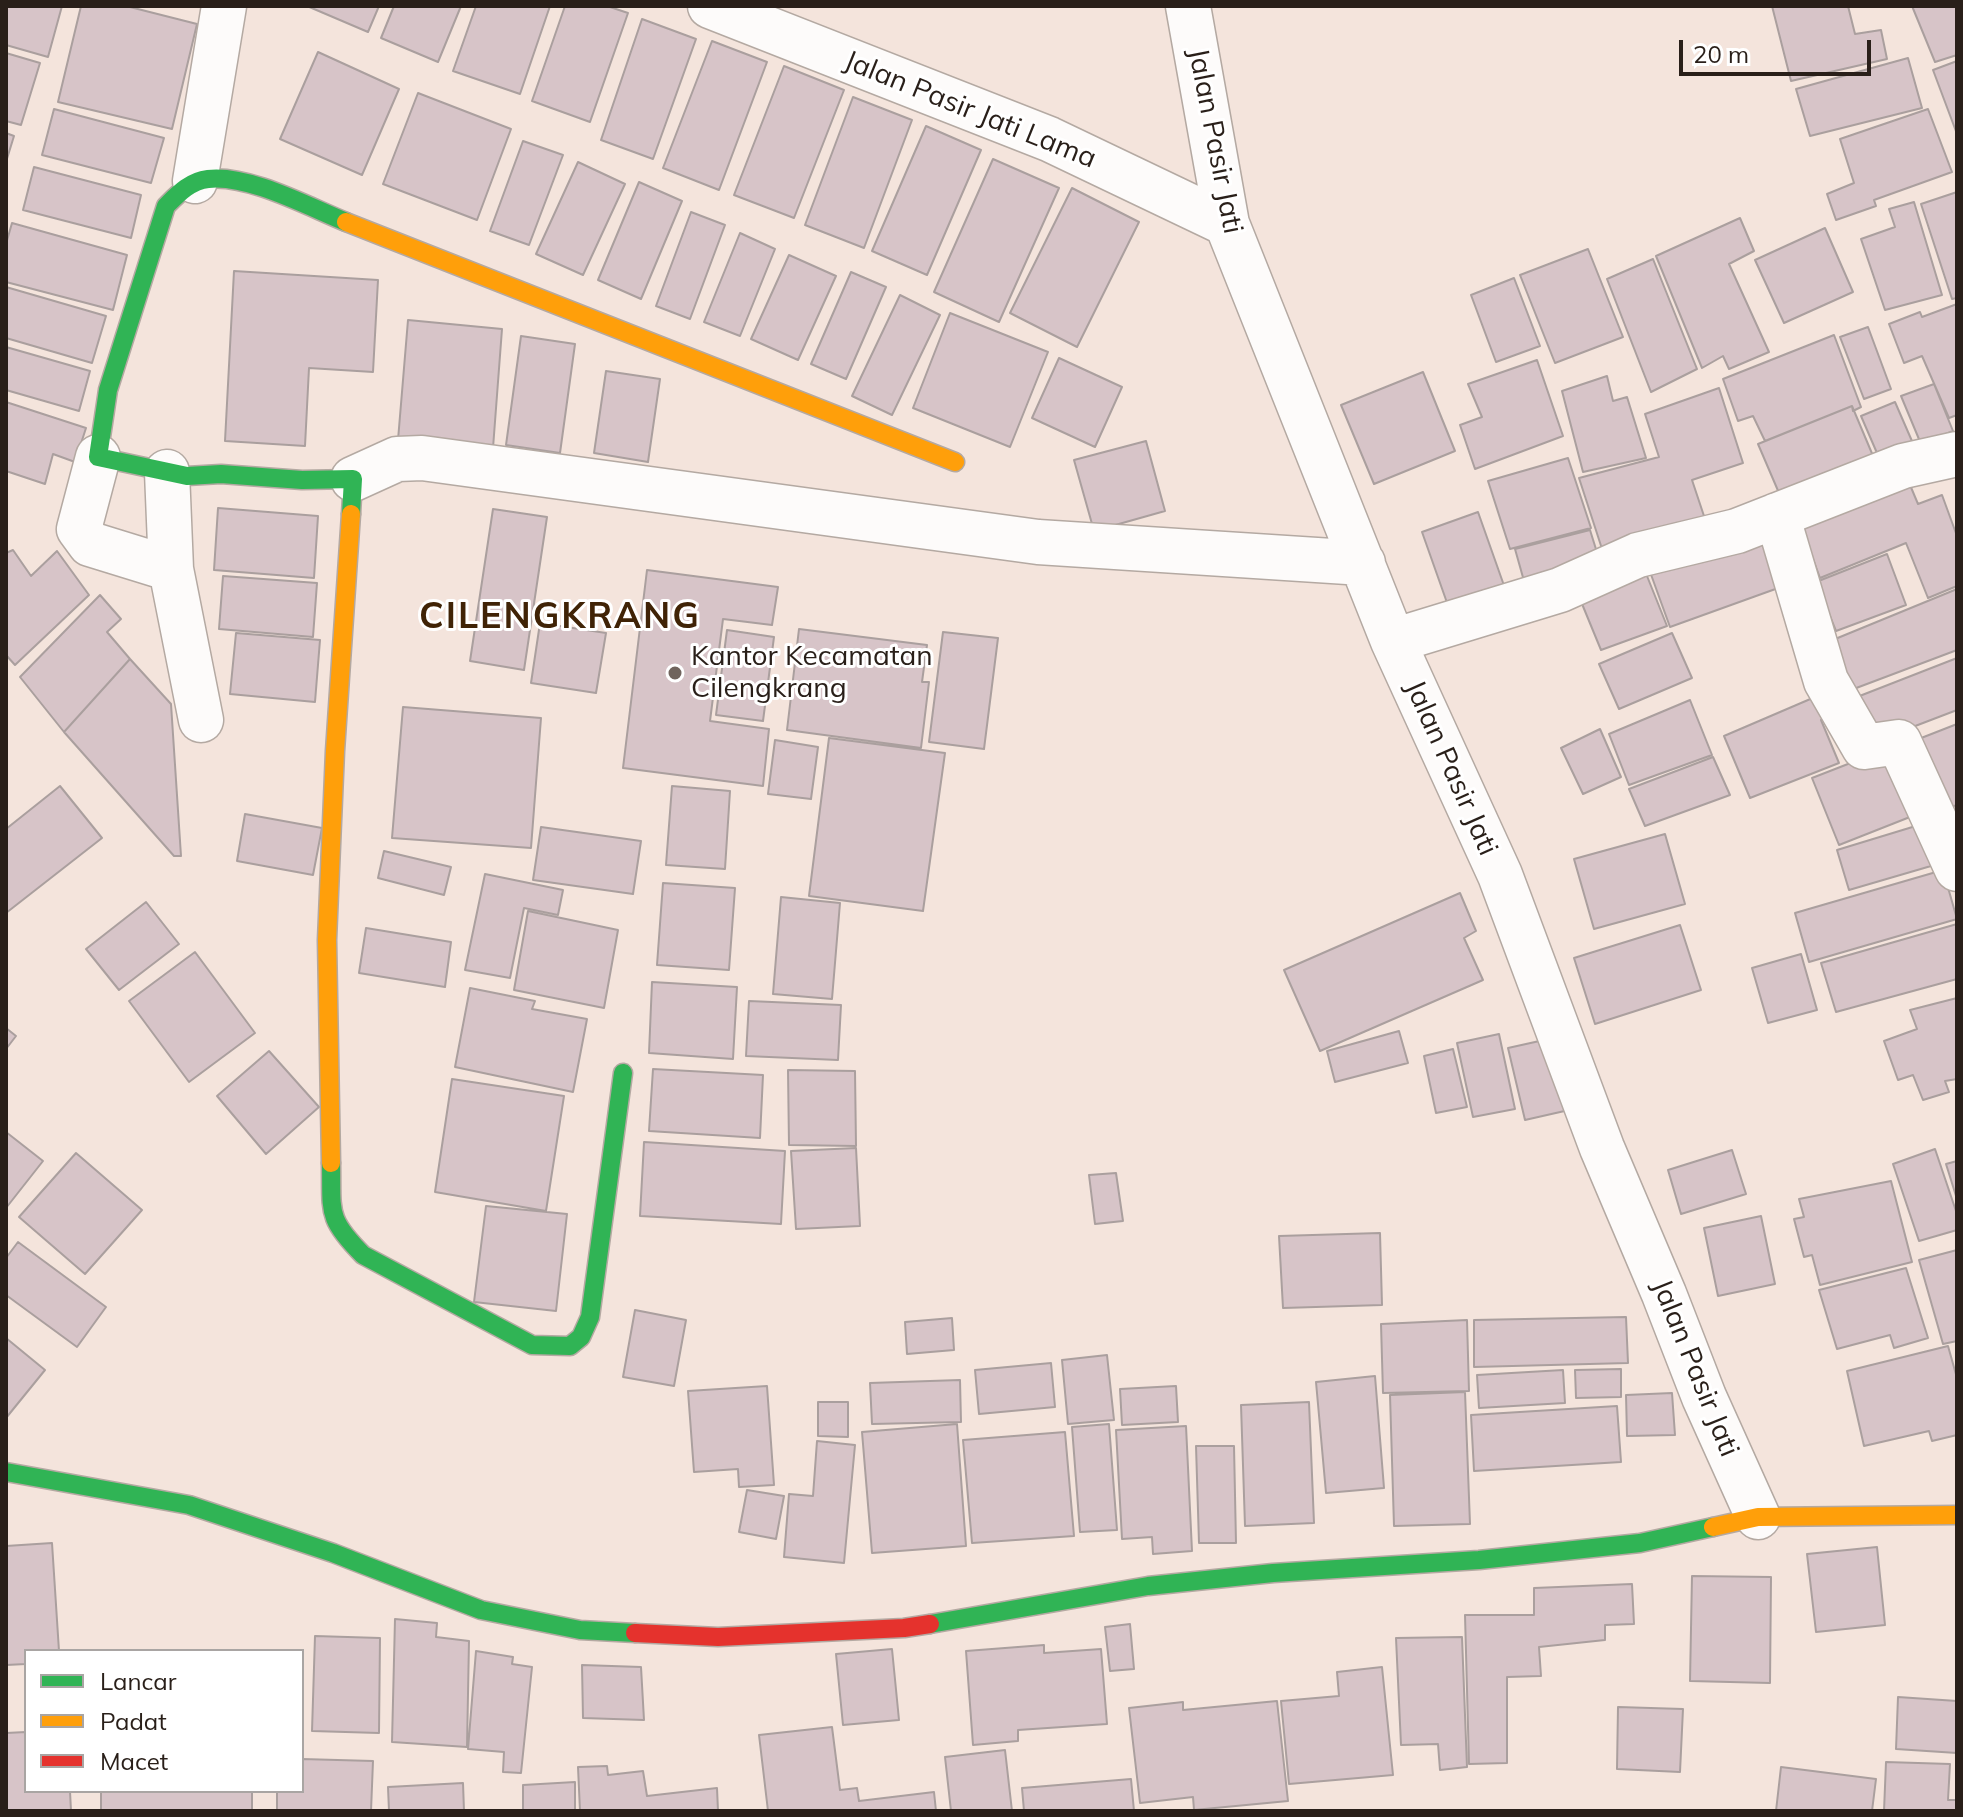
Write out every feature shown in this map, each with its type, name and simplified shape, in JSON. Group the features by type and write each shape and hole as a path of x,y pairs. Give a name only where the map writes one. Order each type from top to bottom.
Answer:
{"street":[{"path":"195,181 224,6"},
{"name":"Jalan Pasir Jati Lama","path":"710,6 1049,139 1227,224"},
{"name":"Jalan Pasir Jati","path":"1188,6 1227,224 1393,641 1500,875 1602,1148 1704,1397 1758,1517"},
{"path":"171,569 90,544 79,529 98,457 108,390 166,206 179,192 207,177 258,187 955,462"},
{"path":"1393,641 1560,590 1638,555 1737,531 1903,466 1957,454"},
{"path":"98,457 187,476 221,474 302,480 353,479 397,459 422,458 1038,542 1363,563"},
{"path":"167,472 171,569 201,720"},
{"path":"353,479 335,751 327,940 332,1217 346,1238 363,1255 532,1345 561,1349 573,1347 582,1339 590,1317 623,1073"},
{"path":"1777,515 1826,681 1864,747 1899,742 1957,869"},
{"path":"6,1472 189,1505 333,1553 481,1610 580,1630 718,1637 904,1628 1148,1586 1273,1573 1479,1560 1640,1543 1758,1517 1957,1515"}],"building":[{"path":"6,6 62,6 48,57 6,45"},
{"path":"81,6 126,6 197,24 172,129 58,102"},
{"path":"307,6 379,6 368,32"},
{"path":"394,6 461,6 438,62 381,38"},
{"path":"476,6 550,6 520,94 453,71"},
{"path":"565,6 607,6 628,13 590,122 532,101"},
{"path":"1772,6 1848,6 1855,34 1881,30 1887,59 1791,81"},
{"path":"1912,6 1957,6 1957,55 1935,62"},
{"path":"642,19 696,39 653,159 601,140"},
{"path":"712,41 767,62 719,190 663,168"},
{"path":"318,52 399,89 362,175 280,139"},
{"path":"6,53 40,63 21,125 6,121"},
{"path":"1908,58 1922,108 1810,136 1796,89"},
{"path":"1957,61 1957,134 1933,70"},
{"path":"784,66 844,90 794,218 734,195"},
{"path":"418,93 511,129 477,220 383,184"},
{"path":"853,97 912,120 864,248 805,225"},
{"path":"54,109 164,138 151,183 42,155"},
{"path":"1928,109 1952,172 1874,200 1876,206 1836,220 1827,194 1854,183 1840,139"},
{"path":"926,126 981,150 927,275 872,251"},
{"path":"6,133 14,136 6,162"},
{"path":"523,141 563,155 529,245 490,231"},
{"path":"993,159 1059,188 999,322 934,292"},
{"path":"578,162 625,184 583,275 536,254"},
{"path":"34,167 141,195 131,238 23,210"},
{"path":"639,182 682,201 641,299 598,280"},
{"path":"1072,188 1139,222 1077,347 1010,313"},
{"path":"1957,192 1957,298 1952,299 1921,204"},
{"path":"1914,202 1942,295 1885,310 1861,239 1895,227 1889,209"},
{"path":"691,212 725,225 690,319 656,306"},
{"path":"1740,218 1754,251 1729,264 1769,352 1729,369 1723,356 1702,368 1656,256"},
{"path":"12,223 127,255 113,310 6,282 6,244"},
{"path":"1825,228 1853,292 1784,323 1755,260"},
{"path":"740,233 775,249 740,336 704,322"},
{"path":"1588,249 1623,337 1555,363 1520,275"},
{"path":"789,255 836,276 798,360 751,339"},
{"path":"1653,259 1697,369 1651,392 1607,279"},
{"path":"234,271 378,280 373,372 309,368 305,446 225,441"},
{"path":"851,272 886,287 846,379 811,364"},
{"path":"1514,278 1540,346 1496,362 1471,295"},
{"path":"6,287 106,316 92,363 6,338"},
{"path":"900,295 940,315 892,415 852,396"},
{"path":"1957,304 1957,415 1949,418 1922,356 1904,363 1889,324 1920,312 1922,317"},
{"path":"950,313 1048,352 1010,447 913,408"},
{"path":"408,320 502,329 493,448 398,440"},
{"path":"1868,327 1891,389 1864,399 1840,337"},
{"path":"1834,335 1861,407 1853,411 1852,406 1765,441 1753,416 1738,421 1723,379"},
{"path":"521,336 575,344 560,453 506,445"},
{"path":"6,347 90,371 79,411 6,390"},
{"path":"1059,358 1122,387 1095,447 1032,418"},
{"path":"1537,360 1563,436 1475,469 1460,425 1482,417 1468,384"},
{"path":"606,371 660,379 648,462 594,453"},
{"path":"1423,372 1455,451 1374,484 1341,405"},
{"path":"1607,376 1613,401 1627,397 1646,458 1583,472 1562,391"},
{"path":"1934,384 1953,431 1921,444 1901,396"},
{"path":"1719,388 1743,463 1692,480 1706,522 1604,555 1579,478 1659,457 1645,414"},
{"path":"6,402 86,428 75,462 53,454 45,484 6,471"},
{"path":"1895,402 1915,448 1880,460 1861,416"},
{"path":"1852,406 1876,463 1782,500 1758,444"},
{"path":"1146,441 1165,511 1094,531 1074,460"},
{"path":"1568,458 1591,528 1510,549 1488,481"},
{"path":"1905,473 1918,504 1942,495 1957,536 1957,586 1928,598 1906,543 1820,578 1796,513"},
{"path":"218,508 318,516 314,578 214,570"},
{"path":"493,509 547,517 524,670 470,661"},
{"path":"1478,512 1507,594 1451,614 1422,532"},
{"path":"1756,529 1781,587 1670,627 1649,569"},
{"path":"1590,530 1600,562 1524,581 1515,549"},
{"path":"13,550 31,576 57,551 89,595 15,665 6,655 6,553"},
{"path":"1887,554 1906,605 1836,631 1816,582"},
{"path":"1641,561 1667,626 1601,650 1580,599"},
{"name":"Kantor Kecamatan Cilengkrang","path":"647,570 778,587 772,625 723,619 710,721 769,729 763,786 623,768"},
{"path":"223,576 317,583 313,637 219,629"},
{"path":"1957,589 1957,650 1843,693 1823,644"},
{"path":"100,595 121,619 107,632 130,659 64,732 20,677"},
{"path":"540,623 606,633 596,693 531,683"},
{"path":"799,629 927,645 922,682 929,682 921,748 787,730"},
{"path":"727,630 774,637 763,721 716,715"},
{"path":"943,632 998,638 984,749 929,742"},
{"path":"236,633 320,640 315,702 230,694"},
{"path":"1672,633 1692,678 1619,709 1599,664"},
{"path":"1957,658 1957,710 1876,741 1857,697"},
{"path":"130,659 171,704 181,856 174,856 64,732"},
{"path":"1822,694 1831,716 1821,720 1839,763 1750,798 1724,736"},
{"path":"1690,700 1712,755 1629,785 1609,734"},
{"path":"403,707 541,718 531,848 392,838"},
{"path":"1957,724 1957,805 1937,812 1911,742"},
{"path":"1600,729 1621,777 1583,794 1561,748"},
{"path":"829,738 945,753 923,911 809,896"},
{"path":"775,740 818,747 811,799 768,794"},
{"path":"1889,748 1915,815 1839,845 1812,778"},
{"path":"1713,757 1730,795 1645,826 1629,789"},
{"path":"60,786 102,838 6,913 6,829"},
{"path":"672,786 730,791 725,869 666,865"},
{"path":"245,814 322,828 313,875 237,861"},
{"path":"1919,825 1931,866 1849,890 1837,850"},
{"path":"541,827 641,841 633,894 533,880"},
{"path":"1665,834 1685,904 1594,929 1574,859"},
{"path":"384,851 451,867 444,895 378,878"},
{"path":"1943,870 1957,919 1809,962 1795,913"},
{"path":"485,874 563,890 558,915 524,908 510,978 465,970"},
{"path":"663,883 735,888 729,970 657,965"},
{"path":"1460,893 1476,931 1464,938 1483,980 1320,1051 1284,970"},
{"path":"781,897 840,903 832,999 773,994"},
{"path":"146,902 179,944 119,990 86,949"},
{"path":"528,911 618,930 604,1008 514,990"},
{"path":"1957,924 1957,979 1836,1012 1821,963"},
{"path":"1680,925 1701,990 1595,1024 1574,958"},
{"path":"366,928 451,942 445,987 359,973"},
{"path":"195,952 255,1033 189,1082 129,1001"},
{"path":"1801,954 1817,1010 1768,1023 1752,968"},
{"path":"652,982 737,987 733,1059 649,1053"},
{"path":"470,988 535,1001 532,1009 587,1019 573,1092 455,1067"},
{"path":"1957,998 1957,1079 1945,1081 1949,1092 1923,1100 1913,1075 1898,1080 1884,1041 1917,1029 1910,1010"},
{"path":"749,1001 841,1005 838,1060 746,1056"},
{"path":"6,1028 16,1036 6,1049"},
{"path":"1399,1031 1408,1063 1335,1082 1327,1051"},
{"path":"1499,1034 1515,1109 1473,1117 1457,1043"},
{"path":"1553,1038 1569,1110 1525,1120 1508,1048"},
{"path":"1453,1049 1467,1107 1436,1113 1424,1056"},
{"path":"269,1051 319,1107 266,1154 217,1096"},
{"path":"653,1069 763,1075 760,1138 649,1131"},
{"path":"788,1070 855,1071 856,1146 789,1145"},
{"path":"452,1079 564,1096 546,1211 435,1192"},
{"path":"6,1132 43,1161 6,1208"},
{"path":"644,1142 785,1151 781,1224 640,1216"},
{"path":"856,1148 860,1226 796,1229 791,1151"},
{"path":"1935,1149 1957,1214 1957,1230 1919,1241 1893,1164"},
{"path":"1732,1150 1746,1194 1681,1214 1668,1170"},
{"path":"76,1153 142,1210 85,1274 19,1217"},
{"path":"1957,1161 1957,1196 1956,1196 1946,1164"},
{"path":"1116,1173 1123,1221 1095,1224 1089,1175"},
{"path":"1891,1181 1912,1262 1820,1285 1812,1255 1804,1257 1794,1219 1804,1217 1799,1199"},
{"path":"486,1206 567,1214 556,1311 474,1302"},
{"path":"1761,1216 1775,1284 1718,1296 1704,1228"},
{"path":"1380,1233 1382,1305 1283,1308 1279,1236"},
{"path":"18,1242 106,1307 77,1347 6,1295 6,1258"},
{"path":"1957,1250 1957,1341 1943,1344 1919,1260"},
{"path":"1906,1268 1928,1338 1894,1348 1890,1335 1837,1349 1819,1290"},
{"path":"635,1310 686,1320 674,1386 623,1377"},
{"path":"1626,1317 1628,1363 1474,1367 1474,1320"},
{"path":"952,1318 954,1350 907,1354 905,1322"},
{"path":"1467,1320 1469,1391 1383,1393 1381,1324"},
{"path":"6,1338 45,1370 6,1418"},
{"path":"1948,1346 1957,1378 1957,1435 1932,1441 1929,1431 1864,1446 1847,1371"},
{"path":"1107,1355 1114,1420 1068,1424 1062,1360"},
{"path":"1051,1363 1055,1407 979,1414 975,1370"},
{"path":"1621,1369 1621,1397 1576,1398 1575,1370"},
{"path":"1563,1370 1565,1403 1479,1408 1477,1375"},
{"path":"1375,1376 1384,1488 1326,1493 1316,1382"},
{"path":"960,1380 961,1422 872,1424 870,1383"},
{"path":"767,1386 774,1485 739,1487 738,1469 694,1472 688,1391"},
{"path":"1176,1386 1178,1422 1122,1425 1120,1389"},
{"path":"1465,1392 1470,1524 1394,1526 1390,1395"},
{"path":"1672,1393 1675,1435 1627,1436 1626,1395"},
{"path":"818,1402 848,1402 848,1437 818,1436"},
{"path":"1309,1402 1314,1523 1245,1526 1241,1405"},
{"path":"1617,1406 1621,1462 1474,1471 1471,1415"},
{"path":"957,1424 966,1546 872,1553 862,1432"},
{"path":"1109,1424 1117,1530 1080,1532 1072,1427"},
{"path":"1186,1426 1192,1551 1153,1554 1152,1537 1122,1539 1116,1430"},
{"path":"1065,1432 1074,1536 972,1543 963,1440"},
{"path":"817,1441 855,1445 844,1563 784,1557 789,1494 813,1496"},
{"path":"1196,1446 1234,1446 1236,1543 1199,1543"},
{"path":"747,1490 784,1496 776,1539 739,1532"},
{"path":"52,1543 59,1649 24,1649 24,1664 6,1665 6,1546"},
{"path":"1877,1547 1885,1625 1816,1632 1807,1554"},
{"path":"1692,1576 1771,1577 1770,1683 1690,1681"},
{"path":"1632,1584 1634,1624 1605,1625 1605,1640 1539,1647 1541,1676 1507,1677 1507,1763 1469,1764 1465,1615 1534,1615 1534,1588"},
{"path":"395,1619 437,1623 436,1637 469,1641 467,1747 392,1742"},
{"path":"1130,1624 1134,1669 1110,1671 1105,1627"},
{"path":"315,1636 380,1638 379,1733 312,1731"},
{"path":"1462,1637 1467,1767 1440,1770 1438,1744 1401,1745 1396,1638"},
{"path":"1044,1645 1044,1653 1101,1649 1107,1724 1018,1730 1018,1741 973,1745 966,1651"},
{"path":"892,1649 899,1720 843,1725 836,1654"},
{"path":"476,1651 513,1657 512,1664 532,1667 521,1773 503,1772 504,1752 468,1749"},
{"path":"582,1665 641,1667 644,1720 583,1718"},
{"path":"1382,1667 1393,1775 1289,1784 1281,1701 1339,1696 1337,1672"},
{"path":"1898,1697 1957,1701 1957,1753 1896,1749"},
{"path":"1277,1701 1288,1801 1194,1810 1193,1797 1140,1803 1129,1708 1183,1702 1183,1710"},
{"path":"1618,1707 1683,1709 1680,1772 1617,1769"},
{"path":"832,1727 840,1790 857,1788 859,1801 934,1792 936,1811 768,1811 759,1735"},
{"path":"24,1732 24,1793 70,1793 71,1811 6,1811 6,1733"},
{"path":"1005,1750 1012,1811 951,1811 945,1757"},
{"path":"304,1759 373,1761 371,1811 277,1811 277,1793 304,1793"},
{"path":"1886,1762 1950,1764 1948,1800 1957,1800 1957,1811 1884,1811"},
{"path":"607,1766 608,1775 643,1771 647,1796 717,1788 718,1811 580,1811 578,1767"},
{"path":"1781,1767 1876,1779 1872,1811 1776,1811"},
{"path":"1131,1779 1134,1811 1024,1811 1022,1788"},
{"path":"575,1782 575,1811 523,1811 523,1785"},
{"path":"463,1783 464,1811 389,1811 388,1787"},
{"path":"101,1793 252,1793 252,1811 101,1811"}],"traffic: fast":[{"path":"346,222 259,186 224,179 196,182 175,197 166,206 108,390 98,457 187,476 221,474 302,480 353,479 351,514"},
{"path":"331,1163 332,1204 337,1223 363,1255 532,1345 570,1346 581,1337 590,1317 623,1073"},
{"path":"6,1472 189,1505 333,1553 481,1610 580,1630 635,1633"},
{"path":"930,1624 1148,1586 1273,1573 1479,1560 1640,1543 1713,1527"}],"traffic: slow":[{"path":"346,222 955,462"},
{"path":"331,1163 327,940 335,751 351,514"},
{"path":"1713,1527 1758,1517 1957,1515"}],"traffic: jam":[{"path":"635,1633 718,1637 904,1628 930,1624"}],"place":[{"name":"Kantor Kecamatan Cilengkrang","path":"675,673"}],"district":[{"name":"CILENGKRANG","path":"560,617"}]}
